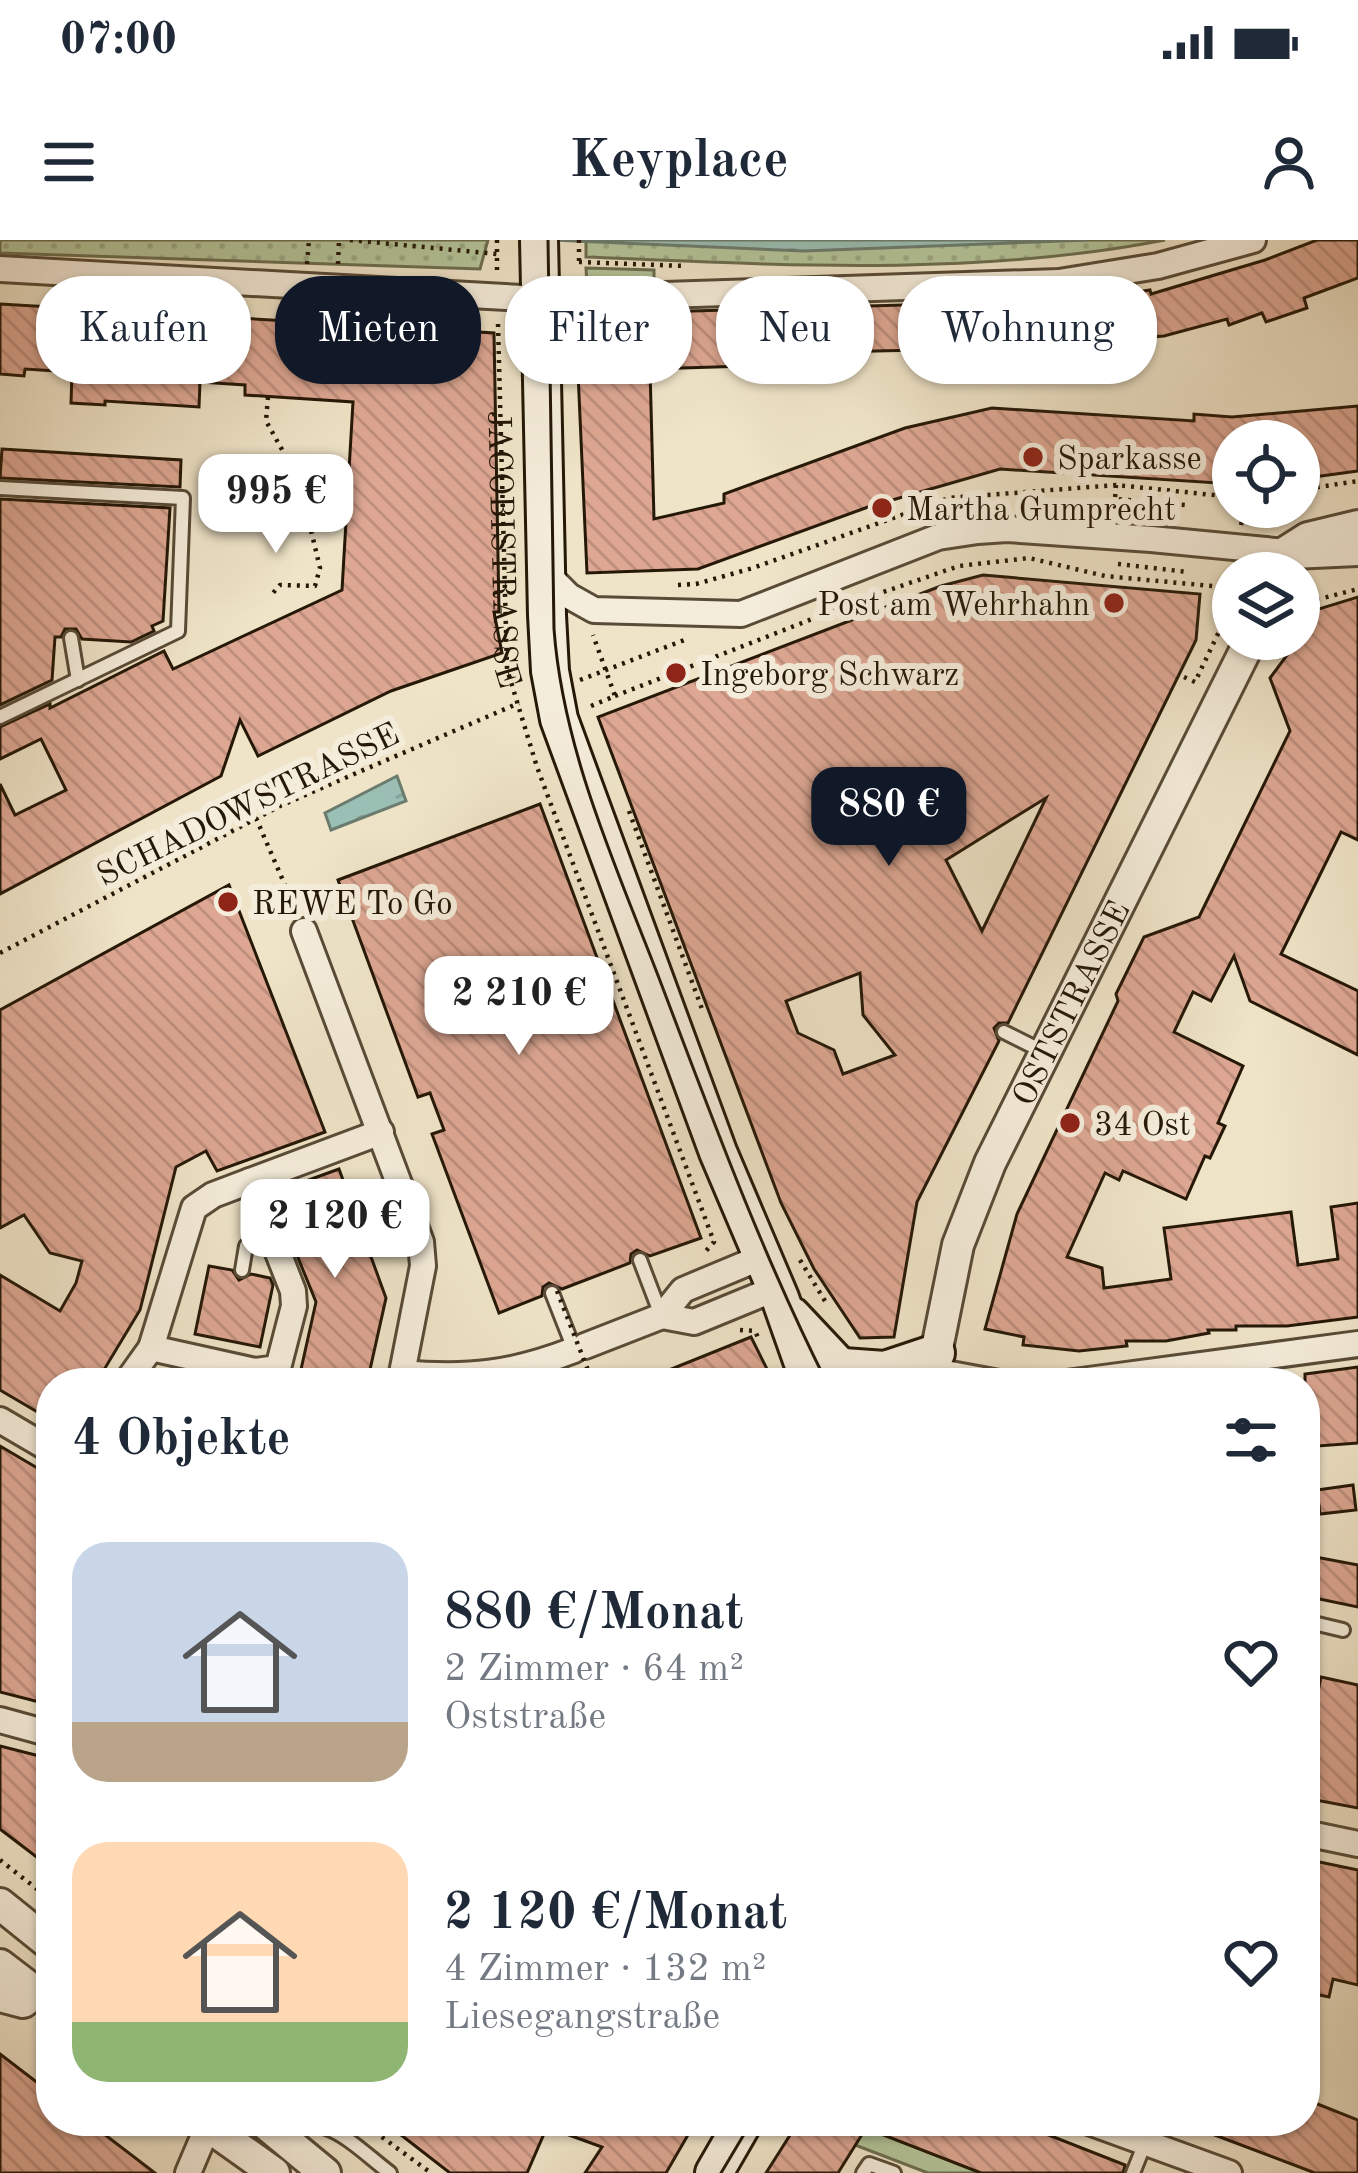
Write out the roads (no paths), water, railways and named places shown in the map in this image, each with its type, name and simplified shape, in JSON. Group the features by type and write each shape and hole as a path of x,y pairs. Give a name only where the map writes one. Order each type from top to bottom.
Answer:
{"main road":[{"name":"JACOBISTRASSE","path":"540,246 541,276"},
{"name":"JACOBISTRASSE","path":"543,384 551,675 576,772 718,1152 773,1281"},
{"path":"773,1281 792,1317 842,1368"},
{"path":"773,1281 805,1368"},
{"path":"714,2173 735,2136"}],"street":[{"path":"692,294 1059,281 1157,266 1253,240"},
{"path":"0,269 505,298"},
{"path":"1293,552 1308,538 1358,526"},
{"path":"546,573 574,599 606,612 741,614 938,537 978,531 1151,538 1224,552"},
{"path":"1320,556 1358,550"},
{"name":"OSTSTRASSE","path":"926,1368 958,1245 990,1163 1240,660"},
{"path":"304,931 422,1242 423,1267 403,1368"},
{"path":"136,1368 151,1348 194,1208 213,1195 381,1132"},
{"path":"250,1181 293,1291 282,1360 274,1368"},
{"path":"547,1368 580,1348 662,1316 694,1322 773,1281"},
{"path":"1178,1368 1358,1344"},
{"path":"151,1348 226,1352 261,1368"},
{"path":"0,1420 36,1441"},
{"path":"0,1720 36,1730"},
{"path":"1320,1836 1358,1844"},
{"path":"0,1904 36,1933"},
{"path":"0,1965 36,1992"},
{"path":"0,1996 22,2002 36,1999"},
{"path":"188,2173 201,2136"},
{"path":"223,2136 270,2172"},
{"path":"280,2136 325,2173"},
{"path":"1126,2136 1229,2173"}],"lane":[{"path":"0,488 183,498 178,631 0,717"},
{"path":"70,638 78,680"},
{"path":"1004,1032 1043,1051"},
{"path":"242,1270 246,1246 268,1227"},
{"path":"640,1260 662,1316"},
{"path":"555,1292 580,1348"},
{"path":"1320,1625 1343,1630"},
{"path":"338,2136 390,2173"},
{"path":"1133,2173 1145,2143"},
{"path":"863,2173 869,2164 894,2173"}],"water":[{"path":"552,240 1088,240 804,251"},
{"path":"397,776 406,801 331,830 325,813"}],"tram line":[{"path":"548,240 554,629 568,719 609,851 718,1132 820,1368"},
{"path":"721,2173 743,2136"}],"place":[{"name":"Sparkasse","path":"1033,457"},
{"name":"Martha Gumprecht","path":"882,508"},
{"name":"Post am Wehrhahn","path":"1114,603"},
{"name":"Ingeborg Schwarz","path":"676,673"},
{"name":"REWE To Go","path":"228,902"},
{"name":"34 Ost","path":"1070,1123"}]}
